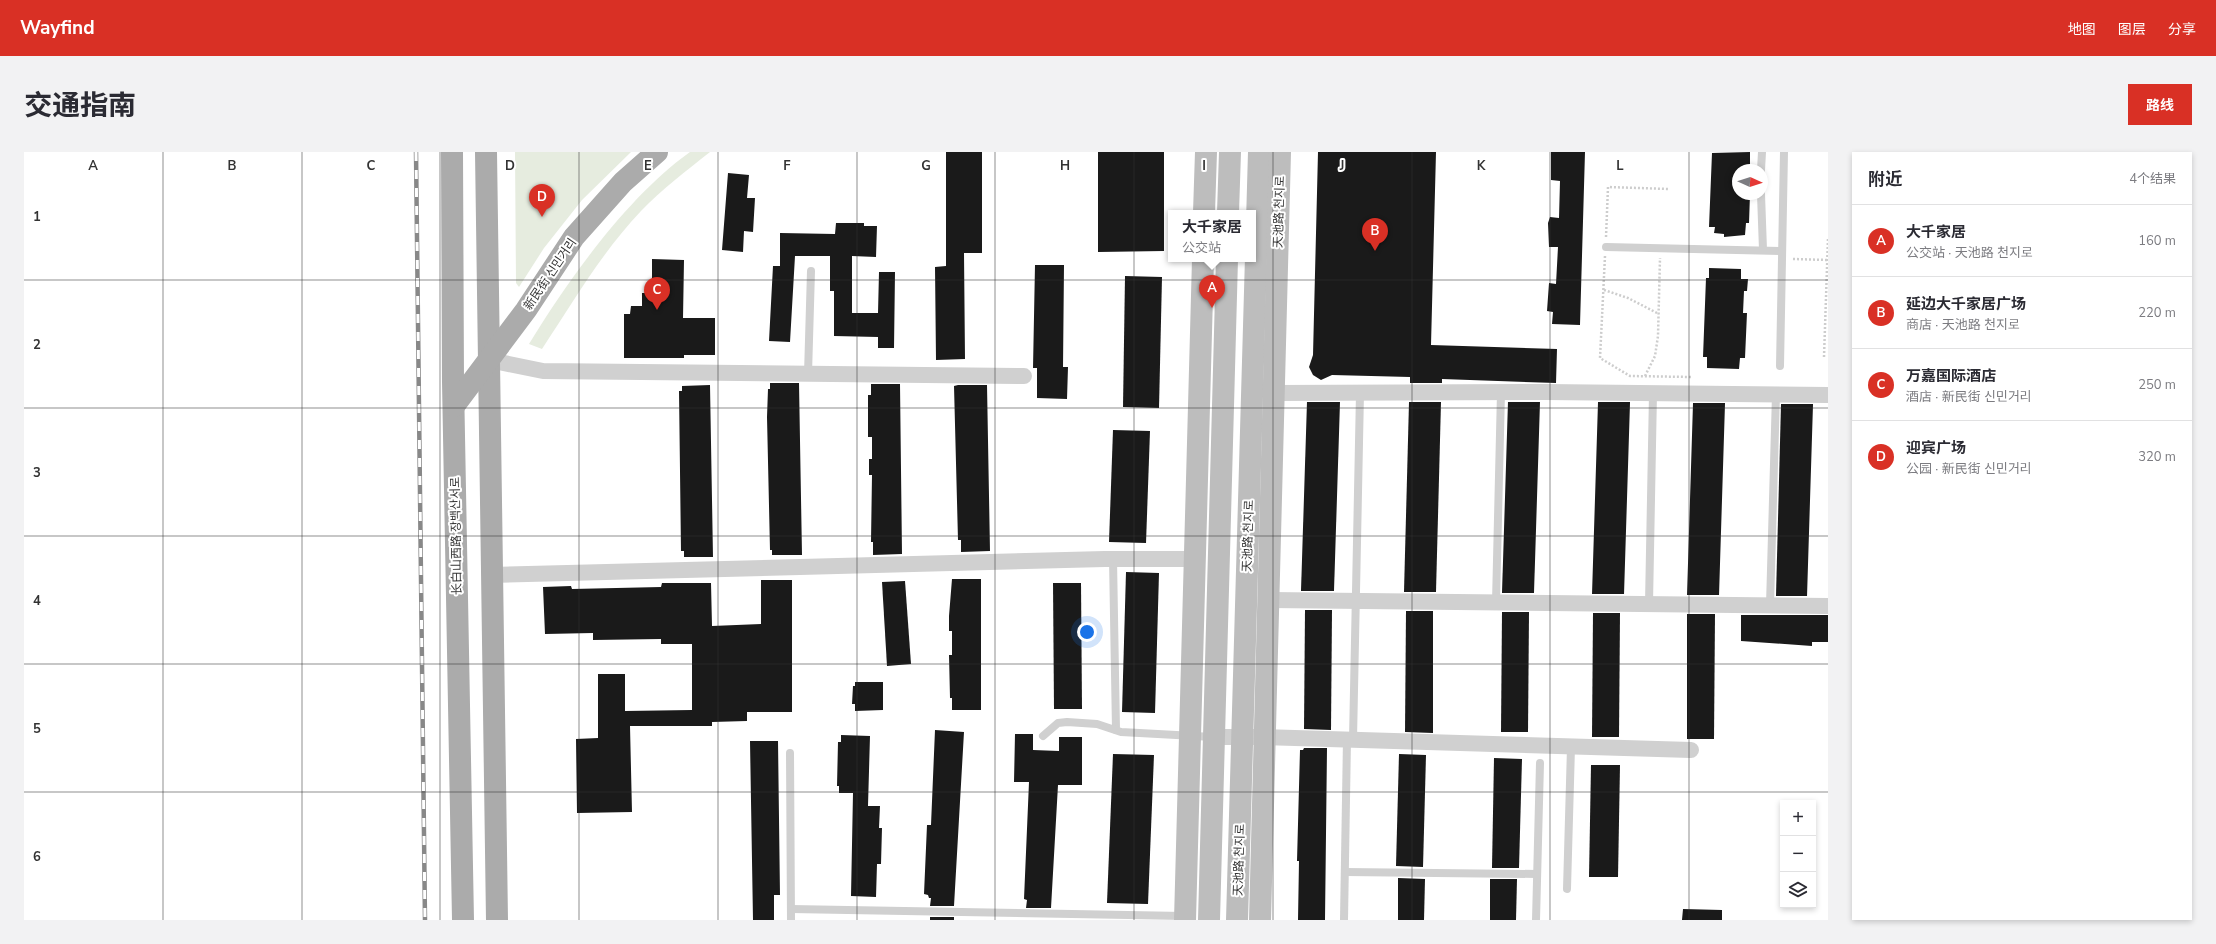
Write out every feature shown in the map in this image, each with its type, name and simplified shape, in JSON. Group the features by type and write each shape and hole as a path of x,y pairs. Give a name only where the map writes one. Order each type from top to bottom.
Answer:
{"main road":[{"name":"长白山西路 장백산서로","path":"452,152 454,406 463,920"},
{"path":"486,152 497,920"},
{"name":"新民街 신민거리","path":"454,406 526,310 574,237 623,182 657,152"}],"street":[{"path":"1204,210 1206,152"},
{"path":"1228,210 1230,152"},
{"name":"天池路 천지로","path":"1256,255 1259,152"},
{"name":"天池路 천지로","path":"1260,920 1280,152"},
{"path":"1185,918 1203,262"},
{"path":"1209,920 1227,262"},
{"name":"天池路 천지로","path":"1237,920 1256,262"},
{"path":"489,360 542,371 1024,376"},
{"path":"1274,393 1501,392 1828,395"},
{"path":"492,575 1113,559 1194,559"},
{"path":"1268,600 1828,606"},
{"path":"1214,737 1264,737 1691,750"}],"lane":[{"path":"1761,164 1762,152"},
{"path":"1780,366 1784,152"},
{"path":"1761,200 1763,250"},
{"path":"1606,247 1763,250 1782,255"},
{"path":"808,374 811,271"},
{"path":"1496,602 1501,392"},
{"path":"1344,920 1355,601 1360,393"},
{"path":"1649,604 1653,393"},
{"path":"1770,605 1776,394"},
{"path":"1113,559 1116,730"},
{"path":"1043,736 1058,723 1097,724 1121,732 1214,737"},
{"path":"1567,889 1571,746"},
{"path":"790,753 791,920"},
{"path":"1536,920 1540,763"},
{"path":"1345,872 1537,874"},
{"path":"791,909 1185,918"}],"path":[{"path":"1669,189 1608,187 1600,358 1630,376 1700,377"},
{"path":"1824,357 1828,238"},
{"path":"1645,376 1656,350 1659,314 1660,248"},
{"path":"1782,255 1828,260"},
{"path":"1604,290 1628,298 1659,314"}],"shaded area":[{"path":"515,152 631,152 582,200 544,248 519,287 516,283"},
{"path":"690,152 710,152 657,195 613,243 588,278 542,349 529,344 562,293 601,240 644,192 667,170"}],"building":[{"path":"946,152 982,152 982,253 964,253 965,359 936,360 935,267 946,266"},
{"path":"1098,152 1164,152 1164,251 1098,252"},
{"path":"1318,152 1436,152 1431,345 1557,349 1556,383 1442,379 1442,383 1410,383 1410,377 1332,375 1321,380 1313,375 1309,367 1313,355"},
{"path":"1551,152 1585,152 1580,325 1552,324 1553,312 1547,311 1549,283 1556,284 1558,247 1549,247 1548,223 1550,217 1559,218 1560,181 1551,180"},
{"path":"1750,152 1750,164 1732,164 1732,200 1750,200 1749,223 1746,223 1745,235 1724,237 1724,234 1714,233 1715,227 1709,227 1712,153"},
{"path":"728,173 749,175 747,198 755,198 753,232 744,231 743,252 722,250"},
{"path":"836,223 864,223 864,226 877,226 876,257 852,256 852,313 878,313 879,272 895,272 894,348 878,348 878,337 834,336 834,291 830,291 830,256 795,256 790,342 769,341 773,266 780,266 780,233 835,234"},
{"path":"652,259 684,260 683,318 715,318 715,355 684,355 684,358 624,358 624,314 630,314 631,306 642,306 642,293 652,293"},
{"path":"1035,265 1064,265 1063,367 1068,367 1067,399 1037,398 1037,368 1033,368"},
{"path":"1709,268 1741,269 1741,279 1748,279 1747,291 1744,291 1743,313 1747,313 1745,358 1740,358 1739,369 1707,368 1707,357 1703,357 1706,278 1709,278"},
{"path":"1125,276 1162,277 1159,408 1123,407"},
{"path":"770,383 799,383 802,555 772,555 772,550 770,550 767,417 768,389 770,389"},
{"path":"871,384 900,384 902,554 873,555 873,542 871,542 872,475 869,475 869,459 872,459 872,437 868,437 868,395 871,395"},
{"path":"710,385 713,557 684,557 684,551 681,551 679,391 682,391 682,386"},
{"path":"987,385 990,551 961,552 961,540 958,540 954,386"},
{"path":"1307,402 1340,402 1334,591 1301,591"},
{"path":"1409,402 1441,402 1436,592 1404,592"},
{"path":"1508,402 1540,402 1534,593 1502,593"},
{"path":"1598,402 1630,402 1624,594 1592,594"},
{"path":"1693,403 1725,403 1719,595 1687,595"},
{"path":"1781,404 1813,404 1807,596 1776,596"},
{"path":"1113,430 1150,431 1146,543 1109,542"},
{"path":"1126,572 1159,573 1155,713 1122,712"},
{"path":"952,579 981,579 981,710 952,710 952,698 950,698 949,655 952,655 952,631 949,631 949,616"},
{"path":"761,580 792,580 792,712 747,712 747,721 712,722 712,726 630,726 632,812 577,813 576,739 598,738 598,674 625,674 625,711 692,710 692,644 661,644 661,639 593,640 593,633 545,634 543,587 571,586 572,589 661,587 662,583 711,583 712,626 761,624"},
{"path":"905,581 911,664 887,666 882,582"},
{"path":"1053,583 1081,583 1082,709 1054,709"},
{"path":"1305,610 1332,610 1331,730 1304,729"},
{"path":"1406,611 1433,611 1433,733 1405,732"},
{"path":"1502,612 1529,612 1528,732 1501,732"},
{"path":"1593,613 1620,613 1619,737 1592,737"},
{"path":"1687,614 1715,614 1714,739 1687,739"},
{"path":"1741,615 1828,615 1828,642 1812,642 1812,646 1741,641"},
{"path":"855,682 883,682 883,710 855,711 855,704 852,704 853,686 855,686"},
{"path":"935,730 964,732 954,906 930,906 931,898 924,894 927,825 931,825"},
{"path":"1015,734 1033,734 1033,750 1059,751 1059,737 1082,737 1082,785 1058,785 1051,908 1026,908 1027,900 1024,899 1029,782 1014,782"},
{"path":"841,735 870,736 868,806 880,806 879,828 882,828 881,864 877,864 876,897 851,896 853,793 839,793 839,786 837,786 838,742 841,742"},
{"path":"750,741 778,741 780,895 774,895 774,920 753,920"},
{"path":"1304,748 1327,748 1325,920 1298,920 1299,861 1297,861 1300,750 1303,750"},
{"path":"1113,754 1154,755 1148,904 1107,903"},
{"path":"1399,754 1426,755 1423,867 1396,866"},
{"path":"1494,758 1522,759 1519,868 1492,868"},
{"path":"1591,765 1620,765 1618,877 1589,877"},
{"path":"1398,878 1425,879 1424,920 1398,920"},
{"path":"1490,879 1517,879 1516,920 1490,920"},
{"path":"1683,909 1722,910 1722,920 1682,920"},
{"path":"930,917 954,917 954,920 930,920"}],"railway":[{"path":"416,152 425,920"}],"place":[{"name":"迎宾广场","path":"542,217"},
{"name":"延边大千家居广场","path":"1375,251"},
{"name":"大千家居","path":"1212,308"},
{"name":"万嘉国际酒店","path":"657,310"}]}
